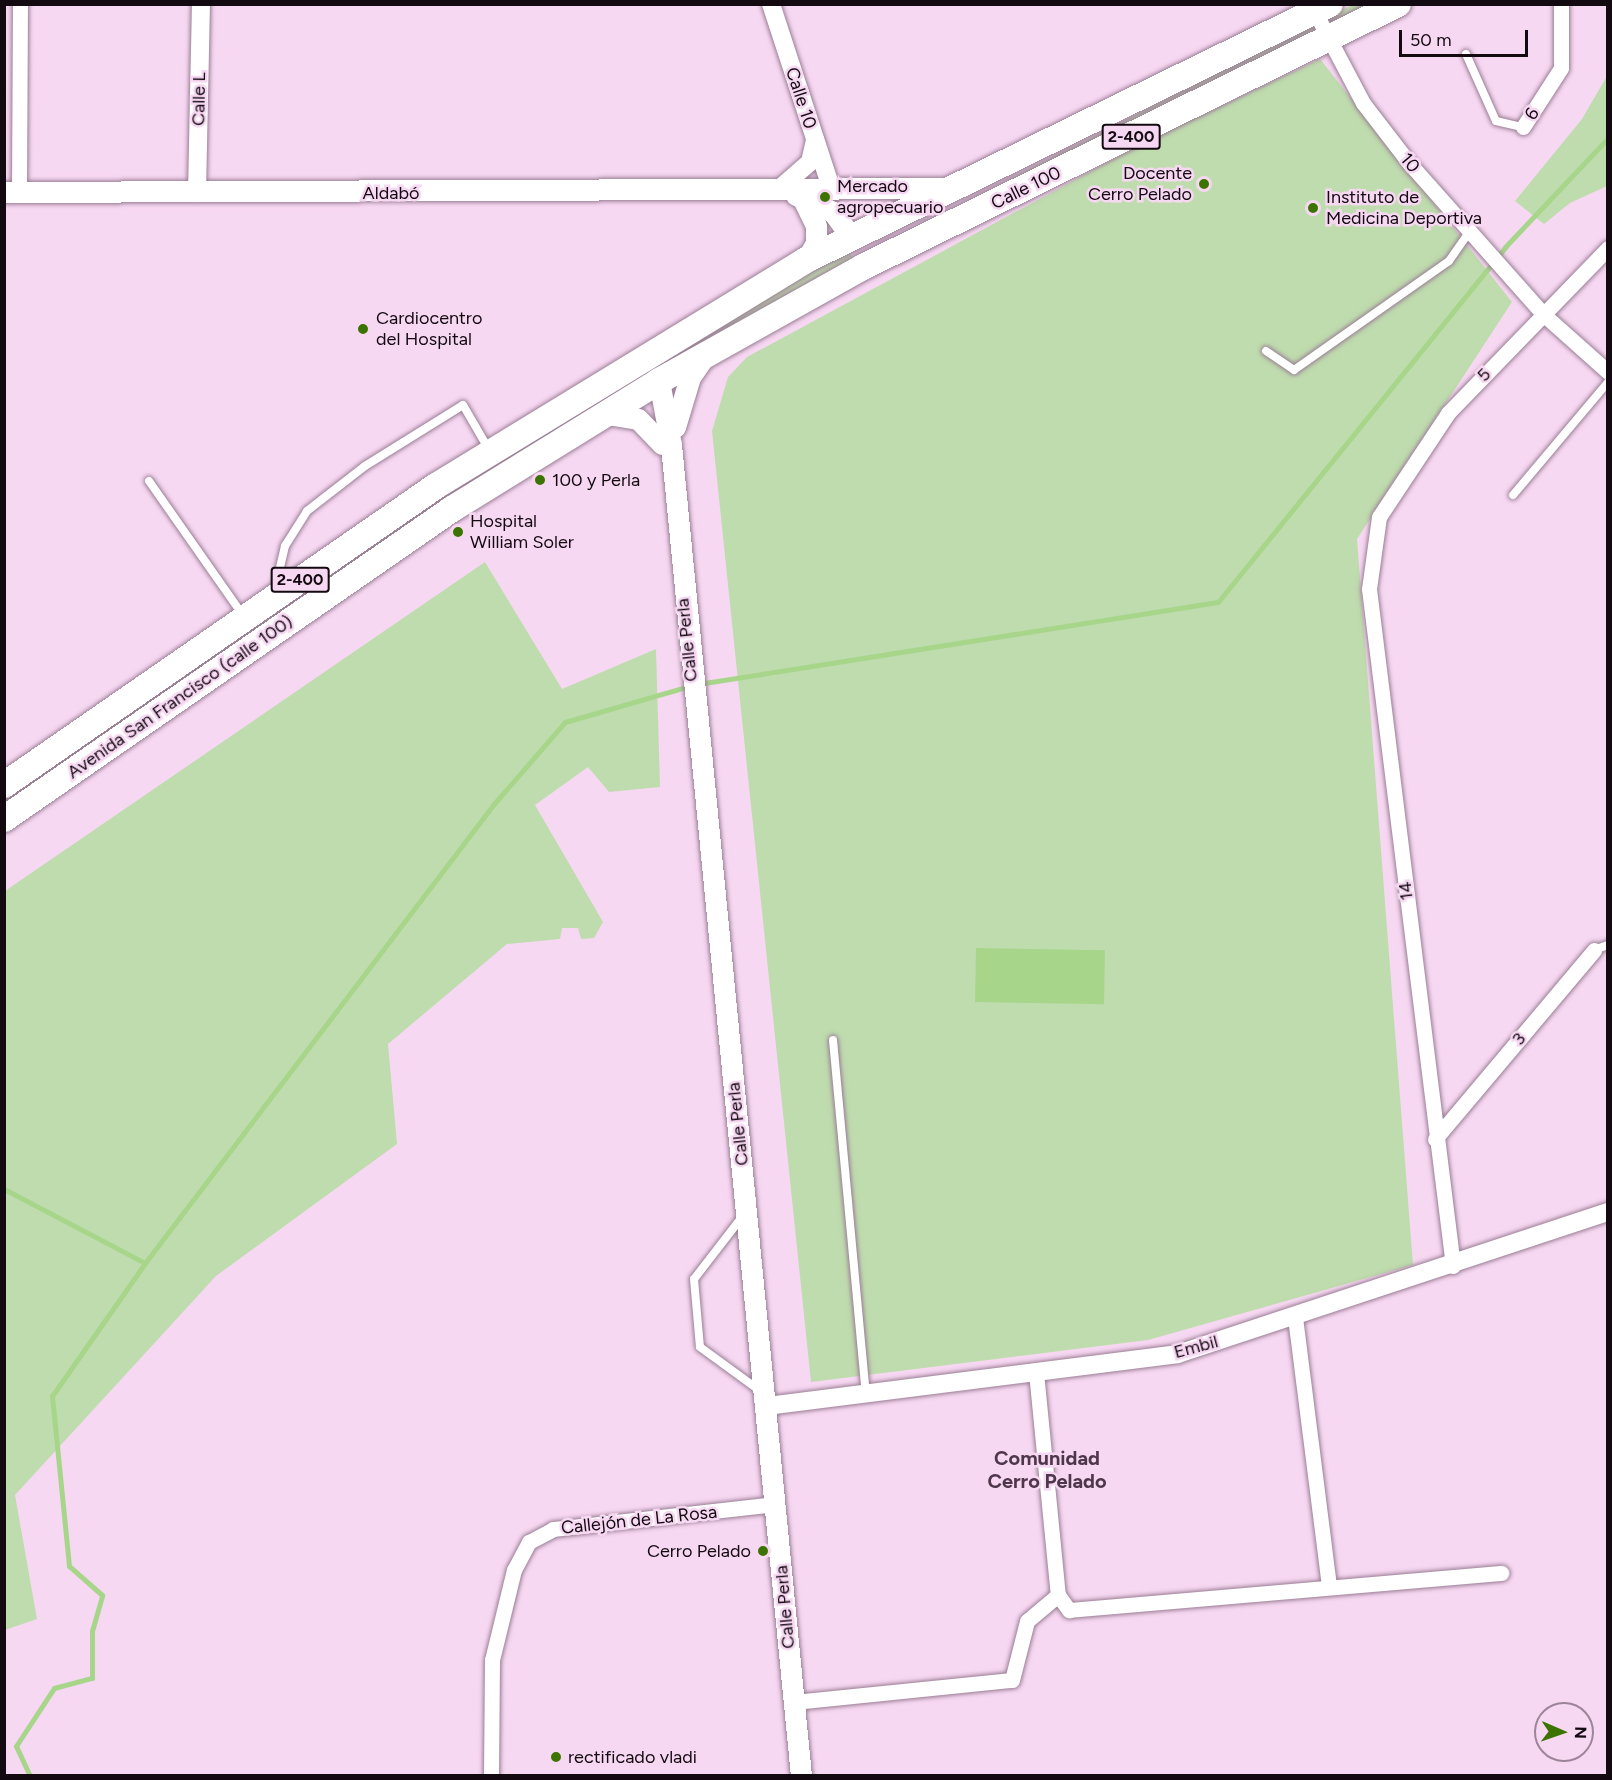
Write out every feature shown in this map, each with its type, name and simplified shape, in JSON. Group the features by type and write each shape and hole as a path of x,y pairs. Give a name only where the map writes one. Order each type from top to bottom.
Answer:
{"highway":[{"name":"Calle 100","path":"659,381 863,267 1329,40 1398,4"},
{"name":"Calle 100","path":"650,354 806,260 1323,8"},
{"path":"851,237 863,267"},
{"path":"650,354 659,381"},
{"name":"Avenida San Francisco (calle 100)","path":"4,785 490,452 650,354"},
{"name":"Avenida San Francisco (calle 100)","path":"4,819 452,509 659,381"}],"main road":[{"name":"Aldabó","path":"12,192 955,188"},
{"name":"Aldabó","path":"778,190 801,196 833,212 851,237"},
{"path":"832,190 851,237"},
{"path":"801,196 816,226 816,243 806,260"},
{"path":"608,414 638,419 667,445 681,401 705,354"},
{"name":"Calle Perla","path":"659,381 747,1211 794,1702 805,1773"}],"street":[{"path":"12,192 21,4"},
{"name":"Calle L","path":"197,193 201,4"},
{"name":"Calle 10","path":"771,4 832,190"},
{"name":"6","path":"1523,127 1561,68 1561,4"},
{"name":"10","path":"1323,8 1329,40 1363,103 1469,231 1543,314 1608,372"},
{"path":"778,190 810,162 815,140"},
{"name":"5","path":"1379,517 1448,412 1608,248"},
{"name":"14","path":"1379,517 1369,589 1435,1139 1453,1266"},
{"name":"3","path":"1435,1139 1601,948"},
{"name":"Embil","path":"766,1400 866,1394 1178,1354 1453,1266 1608,1212"},
{"path":"1295,1317 1329,1586"},
{"path":"1036,1372 1058,1595 1069,1610 1501,1573"},
{"name":"Callejón de La Rosa","path":"491,1776 492,1660 514,1570 529,1542 553,1529 775,1504"},
{"path":"794,1702 1011,1680 1027,1621 1058,1595"}],"lane":[{"name":"6","path":"1466,54 1496,121 1523,127"},
{"path":"1266,351 1294,370 1449,261 1469,231"},
{"path":"1513,495 1608,381"},
{"path":"273,599 285,546 307,511 365,466 463,405 490,452"},
{"path":"149,481 245,618"},
{"path":"833,1040 866,1394"},
{"path":"747,1211 694,1279 700,1347 766,1400"}],"shaded area":[{"path":"1352,5 1372,5 1329,26 1326,18"},
{"path":"1314,24 1318,32 869,261 865,253"},
{"path":"1320,59 1512,302 1357,539 1413,1265 1148,1340 811,1382 712,431 728,377 747,357 1145,142"},
{"path":"1607,76 1607,186 1570,203 1544,224 1515,201 1582,119"},
{"path":"849,249 853,260 665,366 662,359"},
{"path":"644,369 647,377 5,808 5,797 426,505"},
{"path":"485,562 562,689 656,649 660,787 609,792 588,767 535,805 603,922 594,938 581,939 578,928 562,928 560,939 507,944 388,1044 397,1144 216,1276 15,1495 37,1619 5,1630 5,891"},
{"path":"976,948 1105,950 1104,1004 975,1002"}],"waterway":[{"path":"698,684 1218,602 1505,247 1608,138"},
{"path":"30,1776 16,1746 54,1688 92,1678 92,1631 102,1595 69,1566 52,1396 145,1263 493,805 565,722 690,686"},
{"path":"4,1189 145,1263"}],"place":[{"name":"Docente Cerro Pelado","path":"1204,184"},
{"name":"Mercado agropecuario","path":"825,197"},
{"name":"Instituto de Medicina Deportiva","path":"1313,208"},
{"name":"Cardiocentro del Hospital","path":"363,329"},
{"name":"100 y Perla","path":"540,480"},
{"name":"Hospital William Soler","path":"458,532"},
{"name":"Cerro Pelado","path":"763,1551"},
{"name":"rectificado vladi","path":"556,1757"}],"district":[{"name":"Comunidad Cerro Pelado","path":"1047,1470"}]}
